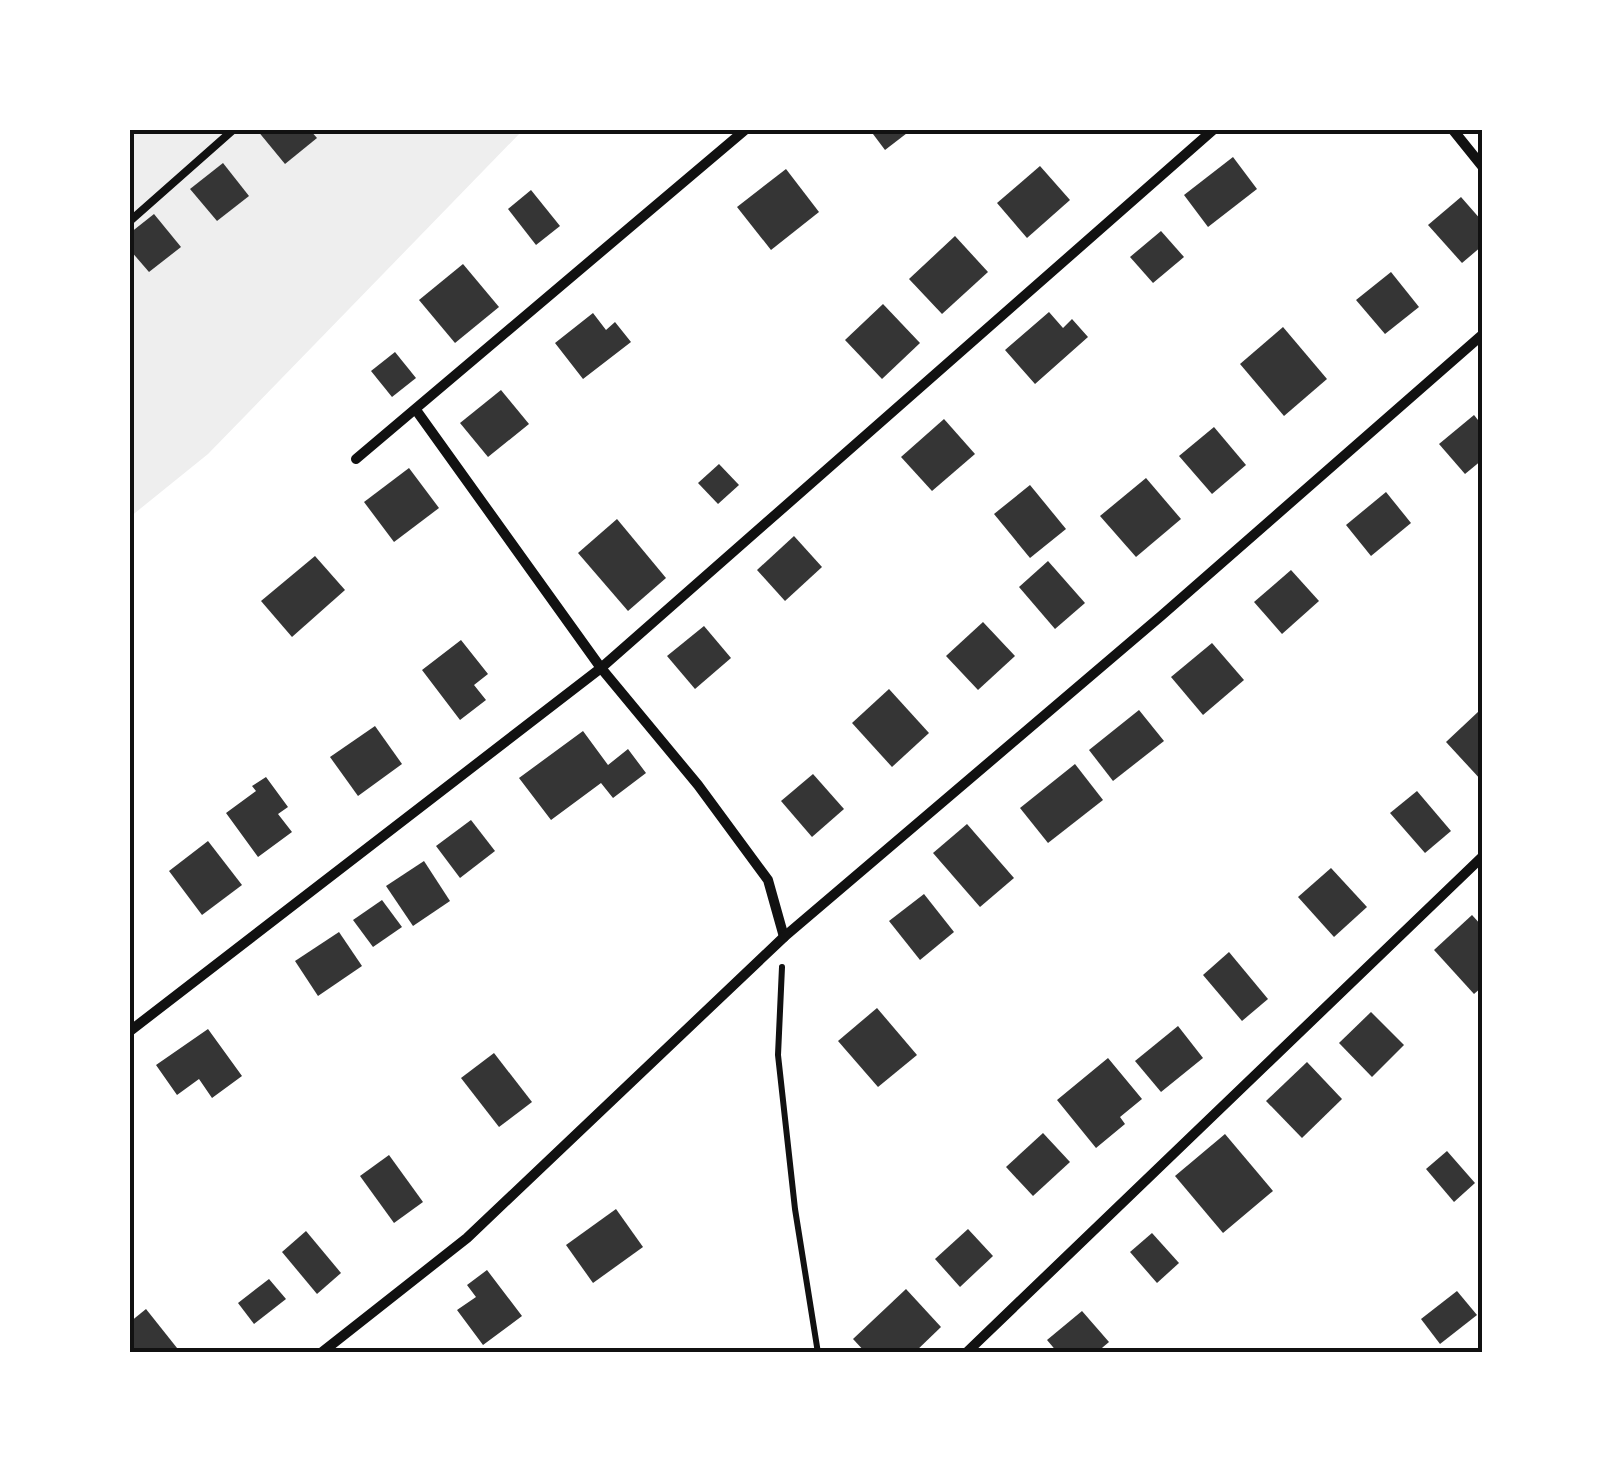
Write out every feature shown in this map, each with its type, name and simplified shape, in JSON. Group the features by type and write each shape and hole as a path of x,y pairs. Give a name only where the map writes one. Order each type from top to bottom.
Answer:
{"street":[{"path":"356,460 745,130"},
{"path":"130,1031 602,668 1213,130"},
{"path":"1453,130 1482,166"},
{"path":"321,1353 467,1238 784,937 1161,616 1482,335"},
{"path":"416,410 602,668 698,785 768,880 784,937"},
{"path":"966,1353 1482,857"}],"lane":[{"path":"130,221 233,130"}],"path":[{"path":"784,937 778,1055 795,1210 818,1353"}],"shaded area":[{"path":"130,130 523,130 208,454 130,517"}],"building":[{"path":"257,130 310,130 317,138 285,164"},
{"path":"870,130 911,130 885,150"},
{"path":"1233,157 1257,189 1208,227 1184,195"},
{"path":"223,163 249,196 217,221 190,189"},
{"path":"1040,166 1070,200 1027,238 997,203"},
{"path":"786,169 819,212 771,250 737,207"},
{"path":"531,190 560,226 536,245 508,209"},
{"path":"1461,197 1482,221 1482,246 1462,263 1428,225"},
{"path":"154,214 181,247 149,272 130,250 130,233"},
{"path":"1161,231 1184,257 1153,283 1130,257"},
{"path":"955,236 988,272 942,314 909,279"},
{"path":"463,264 499,307 455,343 419,300"},
{"path":"1391,272 1419,307 1385,334 1356,300"},
{"path":"883,304 920,343 882,379 845,340"},
{"path":"1049,312 1063,328 1072,319 1088,337 1035,384 1005,350"},
{"path":"593,313 606,330 615,322 631,342 583,379 555,343"},
{"path":"1283,327 1327,379 1284,416 1240,364"},
{"path":"395,352 416,378 392,397 371,371"},
{"path":"501,390 529,424 488,457 460,423"},
{"path":"1474,415 1482,425 1482,460 1465,474 1439,444"},
{"path":"944,419 975,454 932,491 901,457"},
{"path":"1214,427 1246,465 1212,494 1179,456"},
{"path":"719,464 739,485 718,504 698,483"},
{"path":"409,468 439,508 394,542 364,502"},
{"path":"1146,478 1181,519 1136,557 1100,516"},
{"path":"1030,485 1066,529 1030,558 994,514"},
{"path":"1386,492 1411,523 1371,556 1346,525"},
{"path":"617,519 666,578 628,611 578,553"},
{"path":"794,536 822,567 785,601 757,570"},
{"path":"315,556 345,590 292,637 261,601"},
{"path":"1048,561 1085,603 1055,629 1019,587"},
{"path":"1291,570 1319,601 1282,634 1254,602"},
{"path":"983,622 1015,656 978,690 946,656"},
{"path":"704,626 731,658 695,689 667,656"},
{"path":"461,640 488,674 474,685 486,700 460,720 422,670"},
{"path":"1212,643 1244,680 1203,715 1171,677"},
{"path":"889,689 929,733 892,767 852,723"},
{"path":"1139,710 1164,741 1113,781 1089,750"},
{"path":"1479,711 1482,714 1482,781 1446,742"},
{"path":"375,726 402,764 358,796 330,757"},
{"path":"583,731 608,765 628,749 646,773 613,798 601,783 551,820 519,778"},
{"path":"1075,764 1103,800 1048,843 1020,808"},
{"path":"813,774 844,809 812,837 781,801"},
{"path":"266,777 288,807 278,814 292,832 258,857 226,813 256,791 252,786"},
{"path":"1417,791 1451,831 1425,853 1390,813"},
{"path":"471,820 495,851 460,878 436,846"},
{"path":"967,824 1014,878 980,907 933,853"},
{"path":"208,841 242,885 202,915 169,871"},
{"path":"424,861 450,901 413,926 386,886"},
{"path":"1331,868 1367,907 1334,937 1298,897"},
{"path":"924,894 954,932 920,960 889,921"},
{"path":"382,900 402,927 373,947 353,920"},
{"path":"1472,915 1482,926 1482,987 1474,994 1434,950"},
{"path":"339,932 362,966 318,996 295,961"},
{"path":"1229,952 1268,999 1242,1021 1203,975"},
{"path":"877,1008 917,1055 878,1087 838,1041"},
{"path":"1371,1012 1404,1045 1372,1077 1339,1043"},
{"path":"1178,1026 1203,1058 1161,1092 1135,1061"},
{"path":"208,1029 242,1076 212,1098 199,1079 177,1095 156,1065"},
{"path":"494,1053 532,1102 499,1127 461,1078"},
{"path":"1108,1058 1142,1099 1120,1117 1125,1124 1096,1148 1057,1100"},
{"path":"1307,1062 1342,1099 1302,1138 1266,1101"},
{"path":"1043,1133 1070,1162 1033,1196 1006,1167"},
{"path":"1225,1134 1273,1191 1223,1233 1175,1176"},
{"path":"1447,1151 1475,1183 1454,1202 1426,1169"},
{"path":"389,1155 423,1202 394,1223 360,1176"},
{"path":"616,1209 643,1247 593,1283 566,1245"},
{"path":"968,1229 993,1256 960,1287 935,1259"},
{"path":"306,1231 341,1273 317,1294 282,1252"},
{"path":"1152,1233 1179,1263 1157,1283 1130,1252"},
{"path":"487,1270 522,1316 483,1345 457,1310 476,1297 467,1285"},
{"path":"269,1279 286,1299 254,1324 238,1303"},
{"path":"906,1289 941,1327 914,1353 866,1353 853,1339"},
{"path":"1457,1291 1477,1315 1440,1344 1421,1319"},
{"path":"146,1309 181,1353 134,1353 130,1348 130,1322"},
{"path":"1082,1311 1109,1342 1096,1353 1058,1353 1047,1340"}]}
